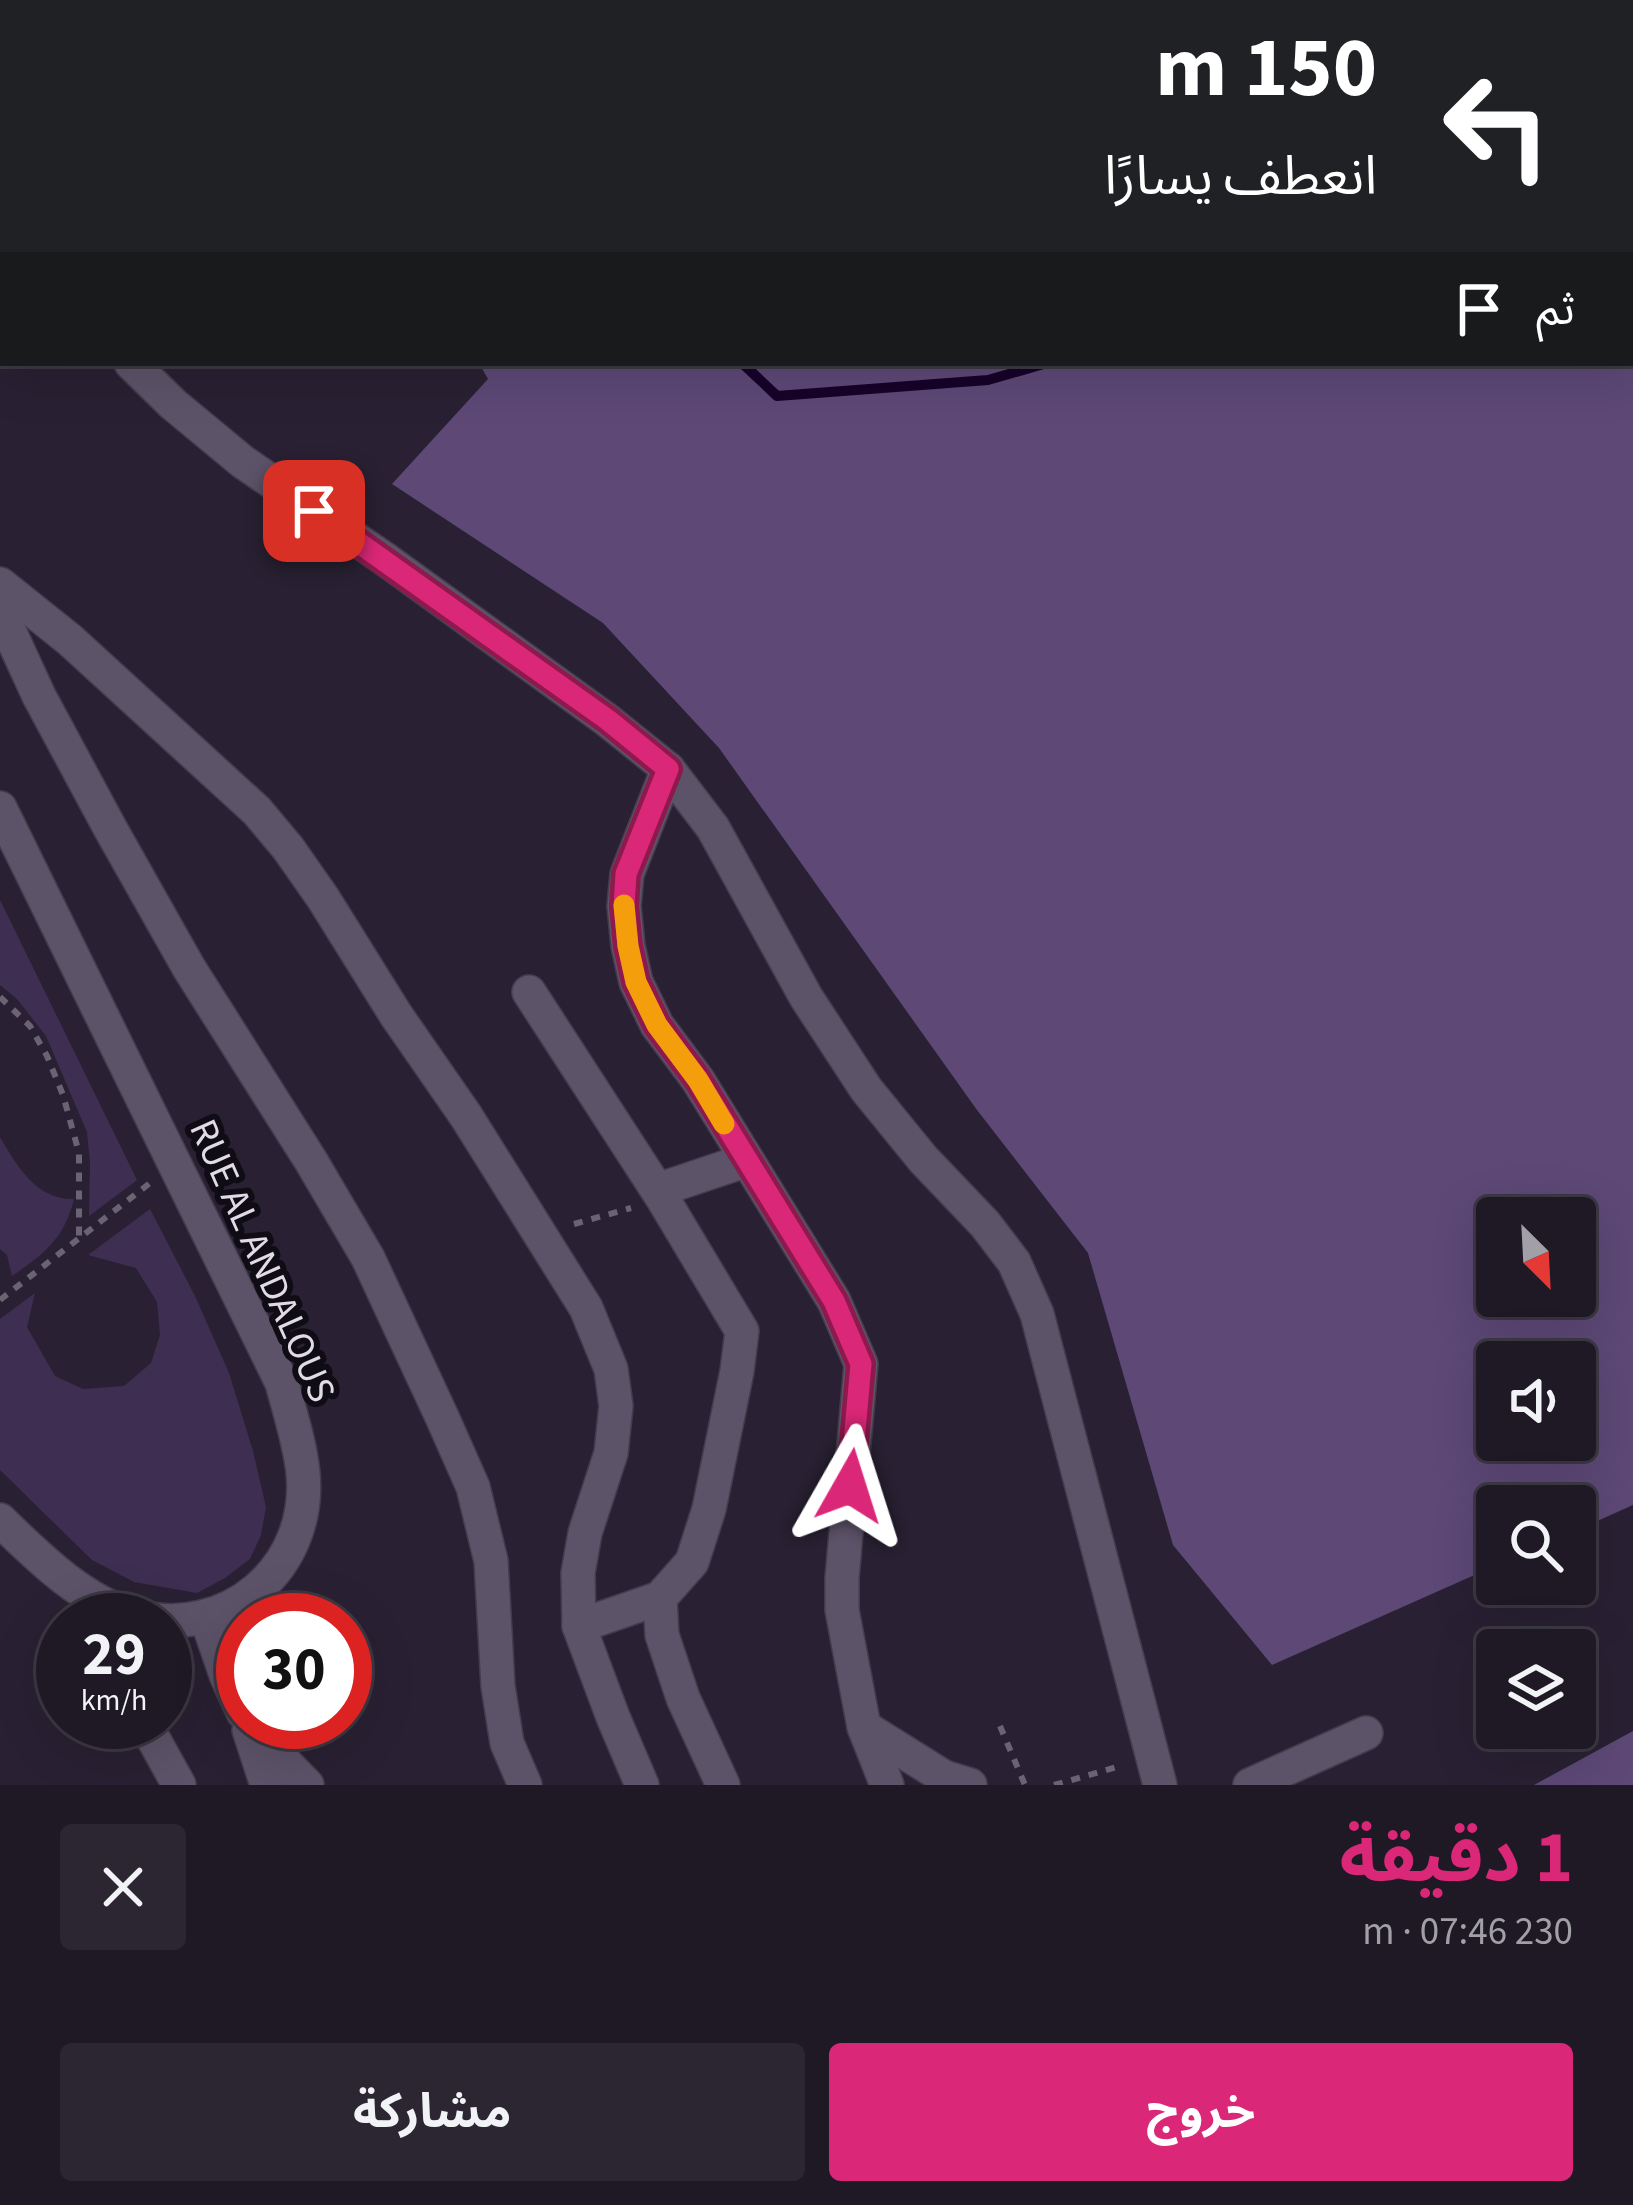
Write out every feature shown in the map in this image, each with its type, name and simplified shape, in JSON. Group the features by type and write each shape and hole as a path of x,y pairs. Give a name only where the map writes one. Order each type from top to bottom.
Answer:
{"street":[{"path":"134,366 243,462 608,720 668,769 713,828 806,997 866,1089 1014,1262 1037,1314 1156,1771"},
{"path":"0,584 70,640 257,811 288,848 466,1116 586,1308 611,1369 616,1406 611,1453 585,1533 578,1573 579,1626 642,1785"},
{"path":"0,611 39,696 189,968 368,1258 450,1435 473,1487 491,1561 498,1686 507,1743 525,1785"},
{"path":"668,769 626,874 628,946 636,982 657,1025 698,1080 834,1301 861,1364 842,1610 865,1727 887,1785"},
{"name":"RUE AL ANDALOUS","path":"0,808 282,1383 295,1431 304,1477 299,1523 288,1555 262,1586 236,1606 192,1618"},
{"path":"529,992 661,1194 742,1330 709,1509 692,1562 660,1598 579,1626"},
{"path":"661,1194 747,1160"},
{"name":"RUE AL ANDALOUS","path":"0,1520 80,1593"},
{"path":"660,1598 662,1635 683,1698 723,1785"},
{"path":"206,1617 216,1646"},
{"path":"865,1727 944,1777 970,1785"},
{"path":"1250,1785 1366,1733"},
{"path":"159,1749 179,1785"},
{"path":"256,1749 267,1785"},
{"path":"272,1749 307,1785"}],"path":[{"path":"0,997 30,1026 63,1095 79,1153 79,1238"},
{"path":"0,1300 176,1163"},
{"path":"539,1234 661,1194"},
{"path":"1000,1726 1025,1785"},
{"path":"1054,1785 1156,1771"}],"shaded area":[{"path":"481,366 1633,366 1633,1505 1596,1522 1596,1485 1476,1485 1476,1574 1272,1665 1173,1545 1088,1253 977,1110 719,748 603,623 392,484 488,379"},
{"path":"0,900 137,1180 89,1216 87,1132 46,1036 0,985"},
{"path":"0,1137 38,1187 74,1199 52,1244 12,1276 7,1255 0,1249"},
{"path":"150,1209 229,1373 266,1507 250,1559 197,1593 134,1582 92,1560 0,1470 0,1319 35,1293 27,1327 55,1376 83,1389 124,1386 151,1363 160,1335 157,1302 136,1268 88,1255"},
{"path":"1633,1731 1633,1785 1534,1785"}],"waterway":[{"path":"745,366 777,396 988,380 1037,366"}],"slow traffic":[{"path":"624,905 636,982 657,1025 724,1124"}],"route":[{"path":"314,511 608,720 668,769 626,874 624,906 636,982 657,1025 698,1080 834,1301 851,1337 861,1364 850,1486"}]}
